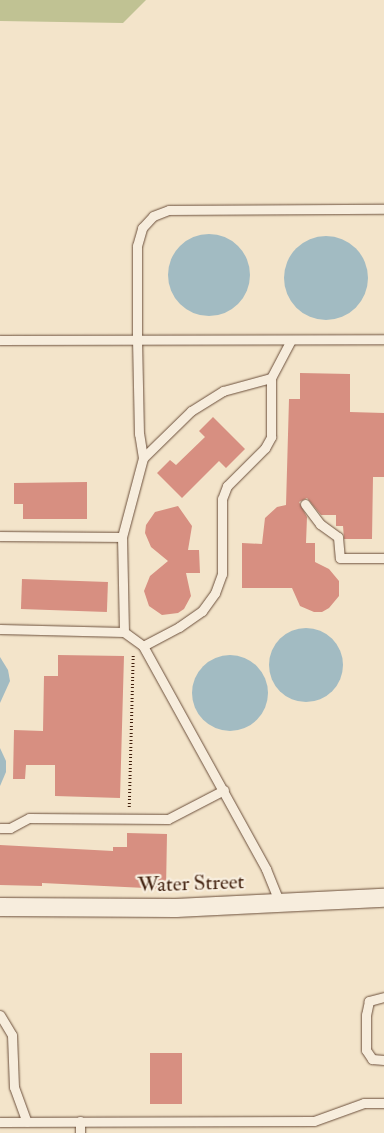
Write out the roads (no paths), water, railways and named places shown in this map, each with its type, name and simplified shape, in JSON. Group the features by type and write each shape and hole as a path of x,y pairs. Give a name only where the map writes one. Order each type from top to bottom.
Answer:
{"street":[{"name":"Water Street","path":"0,907 176,908 384,898"}],"lane":[{"path":"124,632 122,537 144,458 139,434 137,341 137,246 142,228 153,216 169,210 384,209"},
{"path":"0,340 384,339"},
{"path":"143,646 195,616 215,593 222,574 222,499 227,486 265,448 271,437 271,378 291,340"},
{"path":"144,458 191,411 223,391 271,378"},
{"path":"305,504 320,524 338,537 340,558 384,558"},
{"path":"0,536 122,537"},
{"path":"0,629 124,632 143,646 224,790 266,869 280,903"},
{"path":"0,828 10,828 29,818 168,819 224,790"},
{"path":"384,997 368,1001 366,1015 366,1050 372,1059 384,1060"},
{"path":"0,1015 12,1035 14,1087 28,1122"},
{"path":"0,1122 314,1121 364,1104 384,1103"},
{"path":"80,1121 80,1133"}],"water":[{"path":"209,234 225,237 238,246 247,259 250,275 247,291 238,304 225,313 209,316 193,313 180,304 171,291 168,275 171,259 180,246 193,237"},
{"path":"318,236 334,236 350,243 361,254 368,270 365,294 356,308 350,313 334,320 318,320 302,313 291,302 284,286 284,270 291,254 302,243"},
{"path":"306,628 327,634 337,644 343,665 337,686 327,696 306,702 285,696 275,686 269,665 275,644 285,634"},
{"path":"230,655 244,658 257,666 265,679 268,693 265,707 257,720 244,728 230,731 216,728 203,720 195,707 192,693 195,679 203,666 216,658"},
{"path":"0,657 8,670 10,681 0,703"},
{"path":"0,748 6,761 6,772 0,786"}]}
